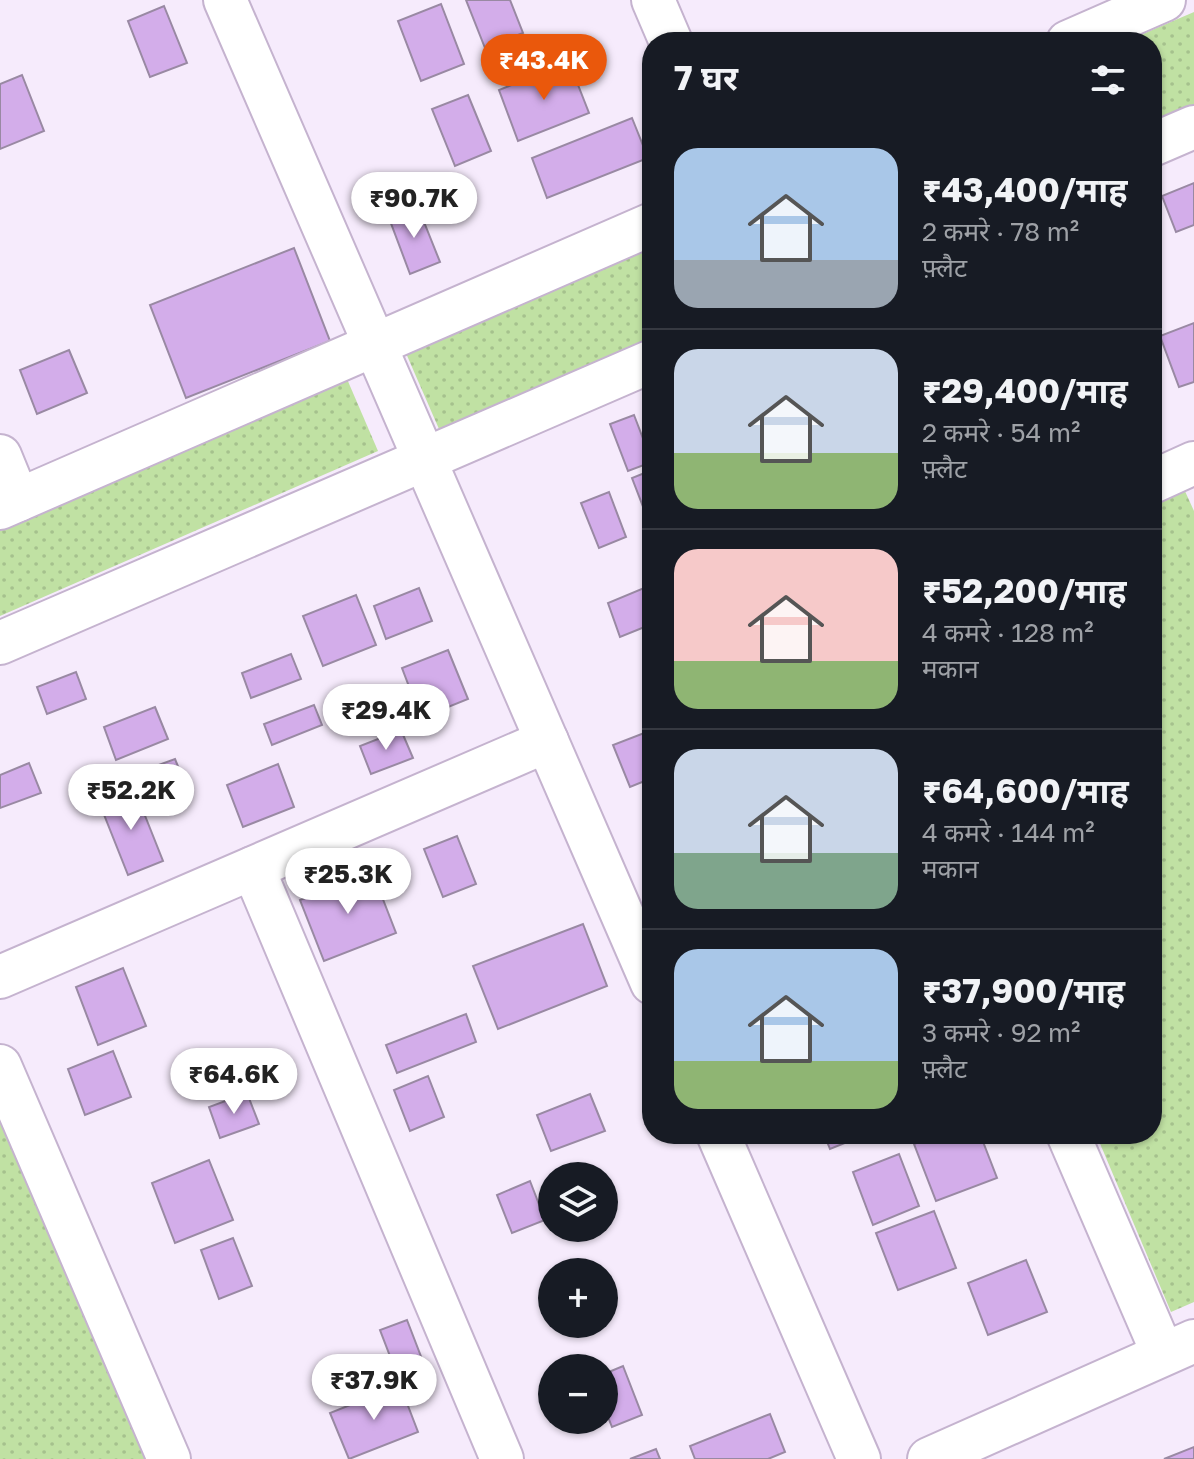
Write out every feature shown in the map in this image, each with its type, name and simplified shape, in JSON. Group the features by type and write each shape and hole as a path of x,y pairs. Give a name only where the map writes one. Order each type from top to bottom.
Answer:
{"street":[{"path":"225,0 642,960"},
{"path":"653,0 667,32"},
{"path":"1091,32 1164,0"},
{"path":"1162,141 1194,127"},
{"path":"0,456 9,504 642,228"},
{"path":"0,643 642,365"},
{"path":"1162,477 1194,463"},
{"path":"0,977 547,741"},
{"path":"253,868 502,1459"},
{"path":"0,1066 169,1459"},
{"path":"722,1144 859,1459"},
{"path":"929,1459 1179,1348 1073,1144"}],"green space":[{"path":"1194,12 1194,105 1162,119 1162,32 1147,32"},
{"path":"642,249 642,342 439,429 405,351"},
{"path":"347,379 378,451 0,616 0,531"},
{"path":"1184,489 1194,511 1194,1302 1171,1312 1100,1144 1162,1144 1162,499"},
{"path":"0,1121 145,1459 0,1459"}],"building":[{"path":"466,0 510,0 523,33 485,48"},
{"path":"441,4 464,64 421,81 398,21"},
{"path":"164,6 187,63 150,77 128,21"},
{"path":"569,62 589,113 518,141 499,90"},
{"path":"22,75 44,131 0,149 0,84"},
{"path":"468,95 491,151 455,166 432,109"},
{"path":"632,118 642,143 642,160 547,198 532,158"},
{"path":"1194,183 1194,225 1176,232 1162,196"},
{"path":"418,207 440,262 410,274 389,218"},
{"path":"294,248 330,341 186,398 150,305"},
{"path":"1194,323 1194,382 1179,387 1162,335"},
{"path":"69,350 87,393 37,414 20,370"},
{"path":"634,415 642,436 642,466 628,471 610,424"},
{"path":"642,474 642,504 632,478"},
{"path":"609,492 626,537 599,548 581,503"},
{"path":"419,588 432,621 386,639 374,606"},
{"path":"642,589 642,628 620,637 608,603"},
{"path":"356,595 376,645 323,666 303,616"},
{"path":"448,650 468,699 421,718 402,668"},
{"path":"291,654 301,679 251,698 242,673"},
{"path":"76,672 86,699 47,714 37,687"},
{"path":"314,705 322,725 272,745 264,724"},
{"path":"155,707 168,739 116,760 104,727"},
{"path":"401,730 413,758 371,774 360,746"},
{"path":"642,734 642,782 630,787 613,745"},
{"path":"175,759 190,796 149,813 134,774"},
{"path":"29,763 41,793 0,808 0,775"},
{"path":"278,764 294,807 243,827 227,785"},
{"path":"134,788 163,861 128,875 99,802"},
{"path":"457,836 476,884 443,897 424,849"},
{"path":"372,871 396,933 324,961 300,900"},
{"path":"583,924 607,986 498,1029 473,966"},
{"path":"123,968 146,1026 98,1045 76,987"},
{"path":"466,1014 476,1042 397,1073 386,1045"},
{"path":"113,1051 131,1097 85,1115 68,1069"},
{"path":"428,1076 444,1117 410,1131 394,1090"},
{"path":"247,1093 259,1124 220,1138 209,1107"},
{"path":"590,1094 605,1131 551,1151 537,1115"},
{"path":"914,1144 984,1144 997,1178 936,1201"},
{"path":"899,1154 919,1206 873,1225 853,1172"},
{"path":"209,1160 233,1220 175,1243 152,1183"},
{"path":"530,1181 538,1202 538,1223 512,1233 497,1195"},
{"path":"934,1211 956,1268 898,1290 876,1233"},
{"path":"233,1238 252,1286 219,1299 201,1250"},
{"path":"1026,1260 1047,1312 988,1335 968,1283"},
{"path":"407,1320 425,1367 398,1377 380,1330"},
{"path":"623,1366 642,1415 618,1425 618,1368"},
{"path":"400,1385 418,1432 349,1459 330,1413"},
{"path":"770,1414 785,1452 768,1459 695,1459 690,1446"},
{"path":"1194,1447 1194,1459 1164,1459"},
{"path":"656,1449 660,1459 630,1459"}]}
